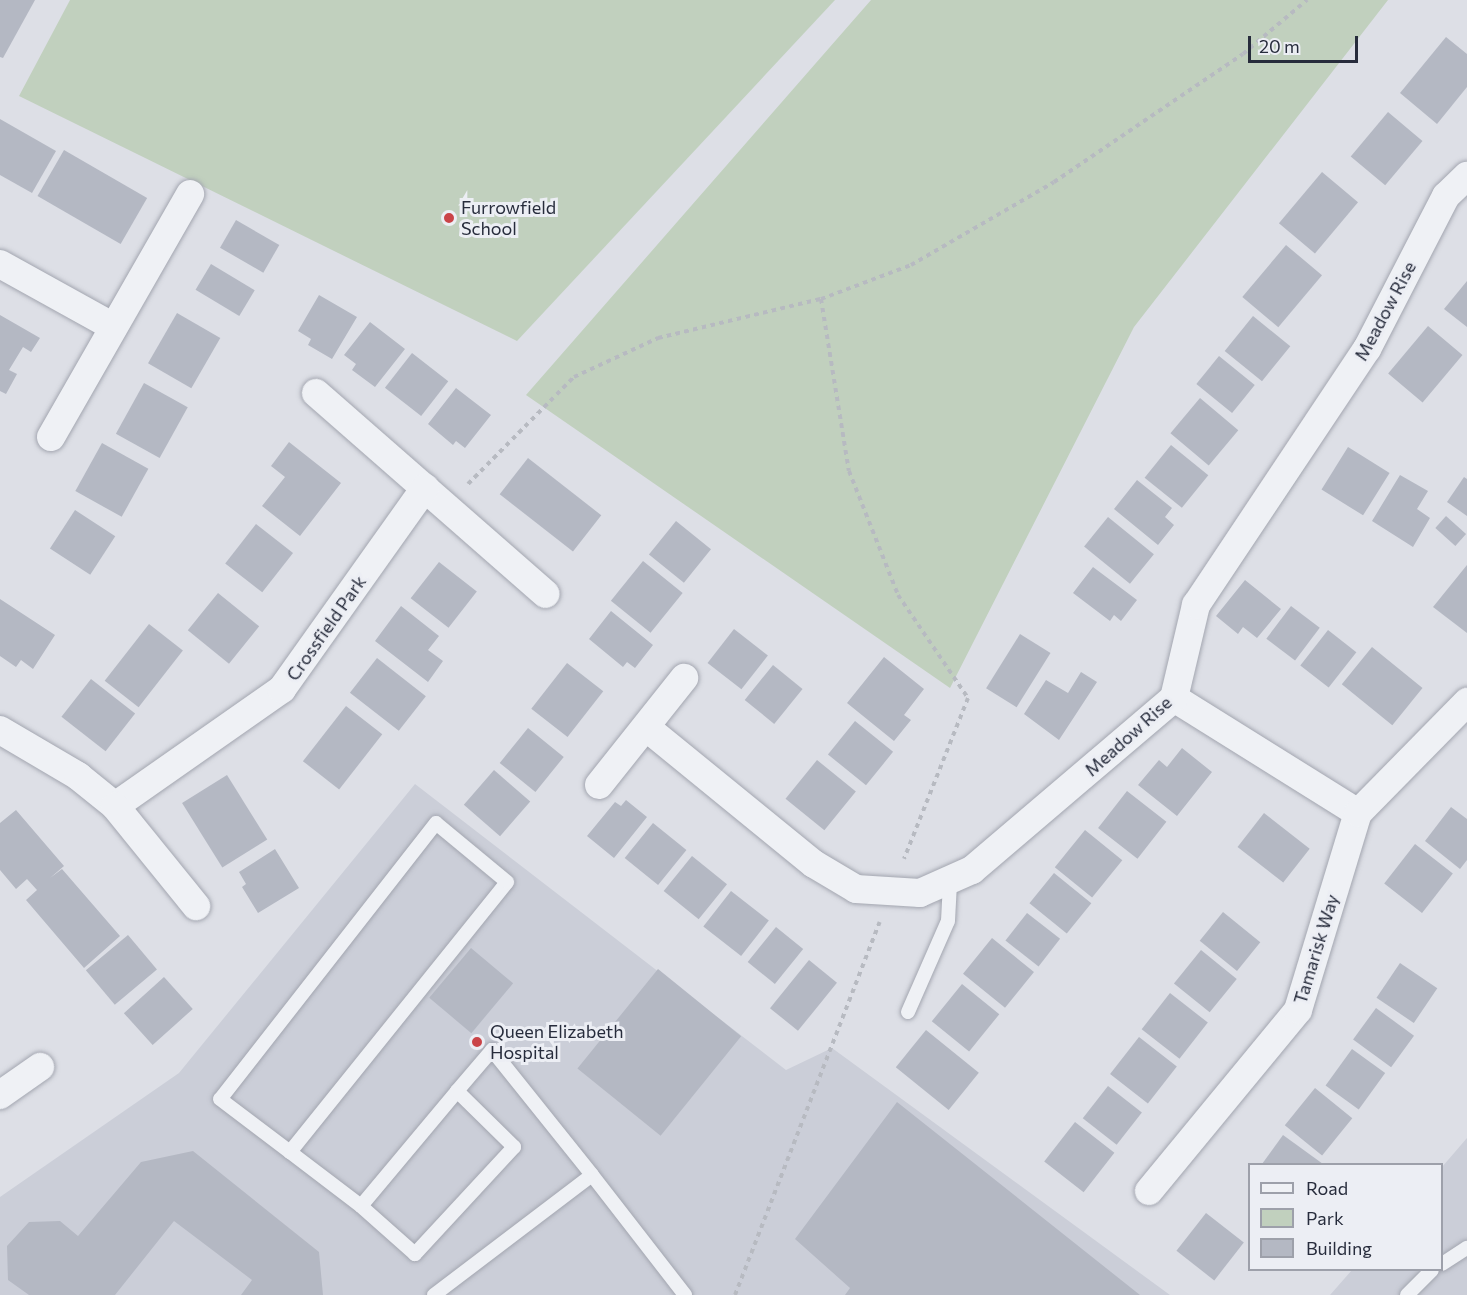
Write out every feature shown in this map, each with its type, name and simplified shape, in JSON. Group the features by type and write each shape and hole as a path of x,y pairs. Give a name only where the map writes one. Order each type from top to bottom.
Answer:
{"street":[{"name":"Meadow Rise","path":"647,728 814,864 856,889 891,894 920,894 972,870 1174,699 1196,605 1367,349 1446,196 1467,176"},
{"path":"51,437 112,326 190,194"},
{"path":"0,264 112,326"},
{"path":"316,393 546,594"},
{"name":"Crossfield Park","path":"115,806 282,689 435,497"},
{"path":"599,785 647,728 684,678"},
{"path":"1174,699 1358,813"},
{"name":"Tamarisk Way","path":"1149,1191 1298,1010 1358,813 1467,702"},
{"path":"0,730 78,776 115,806 196,906"},
{"path":"0,1095 40,1067"}],"lane":[{"path":"290,1152 507,882 436,823 220,1099 361,1206 415,1254 514,1147 457,1091"},
{"path":"908,1012 948,921 950,882"},
{"path":"361,1206 492,1050 685,1295"},
{"path":"434,1295 592,1175"},
{"path":"1443,1263 1467,1248"},
{"path":"1407,1295 1430,1271"}],"path":[{"path":"435,497 574,378 658,338 821,299 911,265 1054,182 1243,54 1306,0"},
{"path":"735,1295 968,698 898,595 849,471 821,299"}],"shaded area":[{"name":"Queen Elizabeth Hospital","path":"415,784 786,1070 832,1048 1170,1295 0,1295 0,1197 179,1073"},
{"path":"1467,1138 1467,1295 1330,1295 1351,1271 1443,1271 1443,1166"}],"green space":[{"name":"Furrowfield School","path":"70,0 835,0 517,341 19,96"},
{"path":"871,0 1388,0 1134,327 950,688 526,395"}],"building":[{"path":"0,0 35,0 3,58 0,57"},
{"path":"1446,37 1467,54 1467,87 1437,124 1400,93"},
{"path":"1388,112 1422,141 1385,185 1351,156"},
{"path":"0,119 56,151 32,193 0,175"},
{"path":"64,150 147,198 121,244 38,196"},
{"path":"1322,172 1358,202 1315,254 1279,223"},
{"path":"236,220 279,245 263,273 220,248"},
{"path":"1286,245 1322,275 1278,327 1242,297"},
{"path":"211,264 255,290 239,316 196,290"},
{"path":"1467,281 1467,327 1444,309"},
{"path":"319,295 357,317 332,359 308,345 311,339 298,331"},
{"path":"177,313 220,338 191,388 148,363"},
{"path":"0,315 40,338 31,352 23,347 9,370 17,374 6,394 0,391"},
{"path":"1253,316 1290,346 1262,381 1225,351"},
{"path":"370,322 405,349 375,387 352,370 356,364 344,355"},
{"path":"1428,326 1462,355 1423,402 1388,373"},
{"path":"412,353 448,381 421,416 385,388"},
{"path":"1219,356 1255,385 1232,413 1196,384"},
{"path":"144,383 188,407 160,458 116,434"},
{"path":"456,388 491,415 465,448 456,441 453,445 428,424"},
{"path":"1200,398 1238,430 1209,465 1170,433"},
{"path":"289,442 341,483 300,536 262,506 285,477 271,466"},
{"path":"102,443 148,469 122,517 75,491"},
{"path":"1171,445 1208,475 1182,508 1145,478"},
{"path":"1348,447 1390,473 1363,515 1322,489"},
{"path":"528,458 601,515 573,552 500,494"},
{"path":"1400,475 1428,491 1417,509 1430,518 1413,547 1372,521"},
{"path":"1464,477 1467,479 1467,516 1447,502"},
{"path":"1137,480 1172,508 1165,517 1174,525 1158,545 1114,509"},
{"path":"75,510 115,536 90,575 50,549"},
{"path":"1446,516 1466,534 1455,546 1435,528"},
{"path":"1108,517 1154,554 1130,584 1084,547"},
{"path":"676,521 711,549 684,583 649,554"},
{"path":"256,524 293,553 262,592 225,563"},
{"path":"643,561 683,593 651,633 611,601"},
{"path":"439,562 477,592 449,628 411,598"},
{"path":"1467,565 1467,633 1433,607"},
{"path":"1093,567 1137,600 1121,621 1114,615 1110,621 1073,593"},
{"path":"1245,580 1281,609 1257,638 1243,627 1238,634 1216,616"},
{"path":"218,593 259,626 229,664 188,630"},
{"path":"0,599 55,635 33,669 21,660 16,667 0,656"},
{"path":"401,606 439,636 428,650 443,661 428,682 375,641"},
{"path":"1291,606 1320,628 1295,660 1266,639"},
{"path":"611,611 653,645 635,668 627,662 623,667 589,639"},
{"path":"149,624 183,650 139,707 105,681"},
{"path":"734,629 768,655 741,689 708,663"},
{"path":"1328,630 1356,652 1329,688 1300,665"},
{"path":"1020,634 1051,653 1017,707 986,688"},
{"path":"1372,647 1423,688 1392,725 1342,684"},
{"path":"884,657 924,689 904,715 911,720 894,741 847,703"},
{"path":"377,658 426,696 399,731 350,693"},
{"path":"567,663 603,691 568,737 531,709"},
{"path":"773,665 803,689 774,724 745,700"},
{"path":"1081,672 1097,682 1059,740 1024,714 1046,680 1068,693"},
{"path":"91,679 135,713 106,751 61,717"},
{"path":"346,706 382,734 339,789 303,761"},
{"path":"855,721 893,752 866,785 828,754"},
{"path":"528,728 564,757 535,792 500,763"},
{"path":"1182,748 1212,772 1177,816 1138,785 1159,760 1167,767"},
{"path":"817,760 856,791 824,830 786,799"},
{"path":"494,770 530,801 500,836 464,805"},
{"path":"227,775 267,839 222,868 182,803"},
{"path":"1127,791 1166,822 1137,859 1098,828"},
{"path":"626,800 647,817 614,858 587,836 615,802 621,806"},
{"path":"1451,807 1467,819 1467,860 1460,869 1425,841"},
{"path":"16,810 64,866 50,878 62,869 120,936 84,968 26,900 37,890 27,879 16,889 0,870 0,823"},
{"path":"1264,813 1310,849 1283,883 1238,847"},
{"path":"653,823 686,850 658,885 625,858"},
{"path":"1085,830 1122,860 1092,898 1055,867"},
{"path":"1415,844 1453,874 1422,913 1384,883"},
{"path":"275,849 299,888 258,913 242,887 246,884 239,872"},
{"path":"692,856 727,884 699,919 664,891"},
{"path":"1054,873 1091,903 1067,934 1029,903"},
{"path":"731,891 769,921 741,956 703,926"},
{"path":"1223,912 1260,942 1237,971 1200,941"},
{"path":"1027,913 1060,939 1039,966 1005,941"},
{"path":"776,927 803,949 775,984 748,962"},
{"path":"128,935 157,969 115,1005 86,970"},
{"path":"992,938 1034,972 1005,1008 963,974"},
{"path":"471,948 513,983 471,1033 429,998"},
{"path":"1201,950 1237,979 1210,1012 1174,983"},
{"path":"809,960 837,983 798,1031 770,1008"},
{"path":"1400,963 1437,988 1414,1023 1377,998"},
{"path":"658,969 741,1036 661,1136 577,1068"},
{"path":"164,977 193,1009 153,1045 124,1013"},
{"path":"962,984 999,1014 969,1052 932,1021"},
{"path":"1170,993 1208,1023 1180,1059 1142,1029"},
{"path":"1376,1008 1414,1036 1391,1067 1353,1040"},
{"path":"926,1030 979,1073 949,1110 896,1067"},
{"path":"1139,1037 1177,1067 1148,1104 1110,1074"},
{"path":"1352,1049 1385,1073 1359,1110 1326,1085"},
{"path":"1108,1086 1142,1112 1117,1145 1083,1118"},
{"path":"1315,1088 1352,1118 1322,1156 1285,1125"},
{"path":"897,1102 1140,1295 845,1295 850,1288 795,1239"},
{"path":"1075,1122 1114,1153 1084,1192 1044,1161"},
{"path":"1283,1135 1322,1163 1263,1163"},
{"path":"193,1151 319,1252 323,1295 241,1295 252,1280 174,1221 115,1295 29,1295 8,1280 7,1246 29,1222 60,1221 78,1236 141,1162"},
{"path":"1206,1213 1244,1243 1214,1280 1176,1251"}],"place":[{"name":"Furrowfield School","path":"449,218"},
{"name":"Queen Elizabeth Hospital","path":"477,1042"}]}
